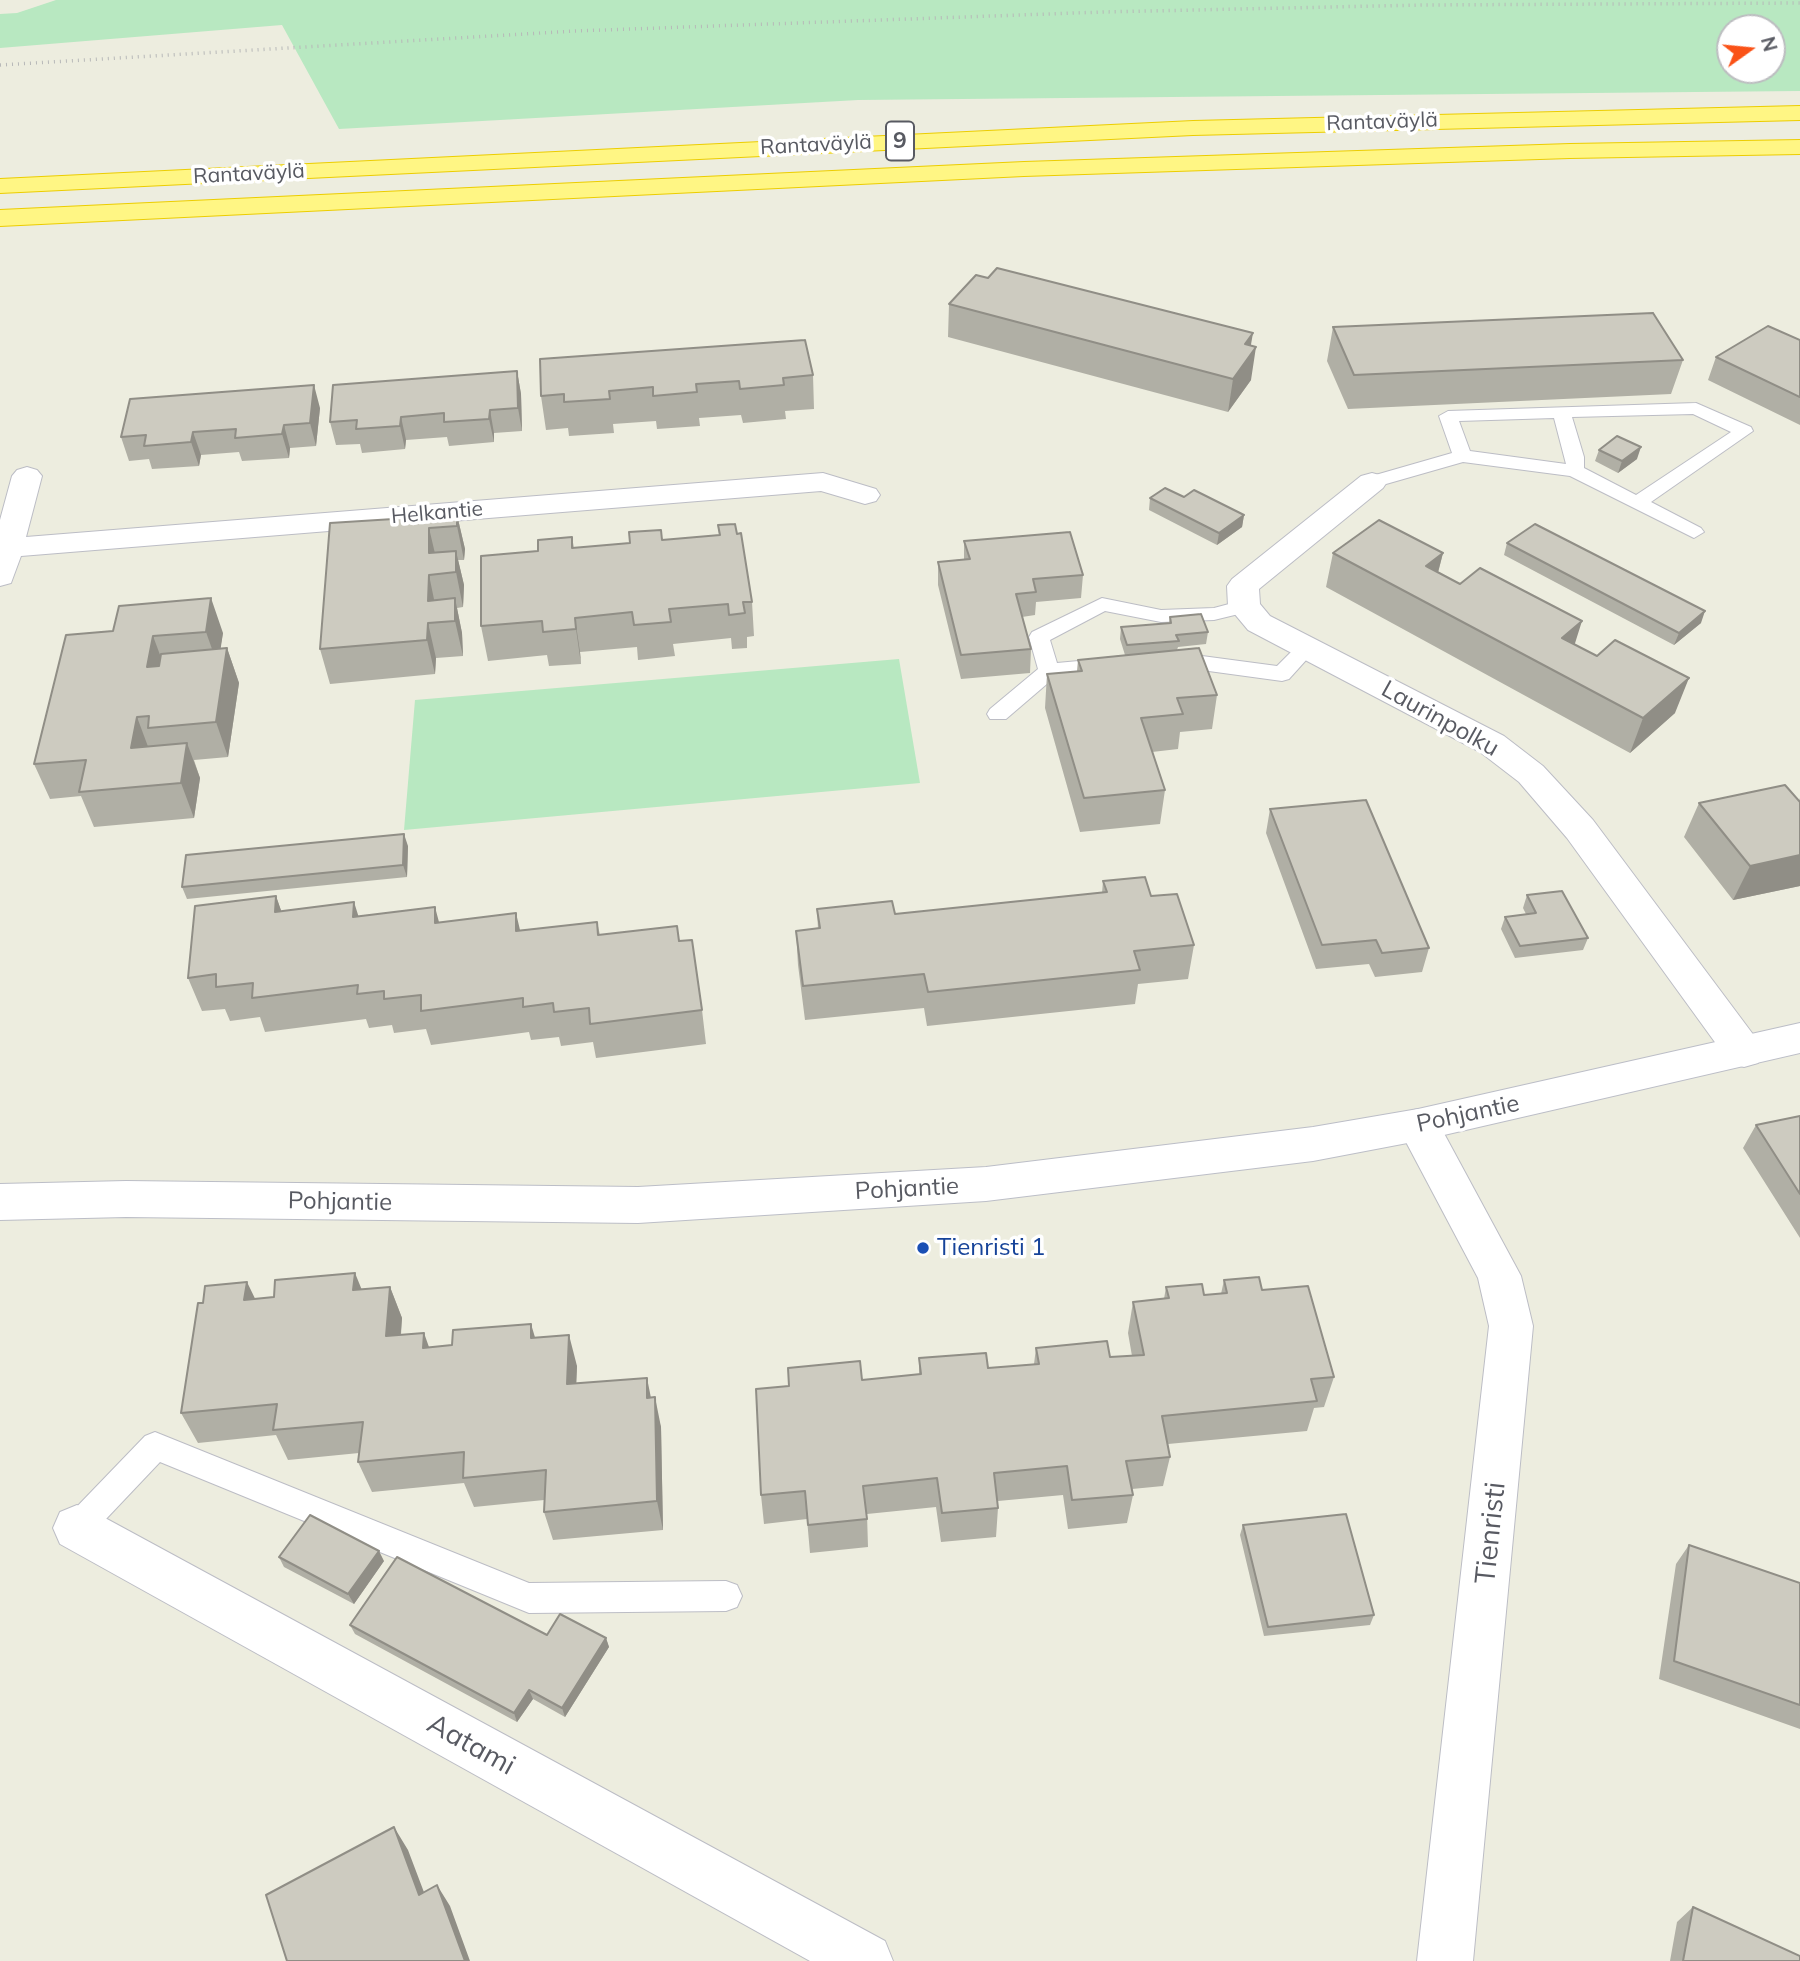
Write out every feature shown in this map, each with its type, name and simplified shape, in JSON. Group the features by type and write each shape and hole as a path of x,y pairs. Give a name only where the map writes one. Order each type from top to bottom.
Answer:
{"highway":[{"name":"Rantaväylä","path":"0,186 1193,128 1800,113"},
{"name":"Rantaväylä","path":"0,218 1024,169 1530,152 1800,147"}],"street":[{"path":"4,562 27,476"},
{"name":"Helkantie","path":"4,562 823,482 865,495"},
{"path":"1244,606 1243,586 1372,482"},
{"name":"Laurinpolku","path":"1244,606 1259,623 1492,744 1531,774 1580,829 1744,1052"},
{"name":"Pohjantie","path":"0,1202 126,1199 651,1204 986,1184 1313,1144 1418,1125 1800,1038"},
{"name":"Tienristi","path":"1418,1125 1499,1276 1511,1326 1445,1961"},
{"name":"Aatami","path":"77,1528 865,1961"}],"lane":[{"path":"1462,456 1448,416 1696,408 1744,432 1637,503"},
{"path":"1561,412 1575,457 1575,471"},
{"path":"1372,482 1462,456 1575,471 1694,532"},
{"path":"1049,671 1039,637 1102,604 1161,616 1214,614 1244,606"},
{"path":"1154,661 1180,658 1282,674 1307,648"},
{"path":"998,713 1049,671 1128,663"},
{"path":"77,1528 155,1446 529,1598 726,1596"}],"green space":[{"path":"56,0 1800,0 1800,91 858,100 339,129 282,25 0,48 0,14 17,13"},
{"path":"899,659 920,783 404,830 415,700"}],"building":[{"path":"997,268 1253,333 1245,344 1256,347 1233,379 949,304 976,275 988,278"},
{"path":"1653,313 1683,360 1354,375 1333,327"},
{"path":"1768,326 1800,340 1800,397 1716,357"},
{"path":"805,340 813,375 783,378 784,385 740,389 739,381 696,384 697,392 653,396 653,387 609,391 610,399 564,402 564,394 541,396 540,359"},
{"path":"517,371 518,408 490,410 489,419 444,422 444,413 401,417 400,426 356,429 357,420 330,422 333,385"},
{"path":"314,385 310,423 284,425 282,434 235,438 236,429 193,432 191,442 144,446 146,435 121,437 130,399"},
{"path":"1617,436 1641,447 1622,461 1599,450"},
{"path":"1165,488 1184,497 1194,490 1244,515 1219,533 1150,498"},
{"path":"457,515 457,526 429,528 429,553 456,551 456,572 429,575 428,601 455,598 455,621 428,623 427,640 320,649 330,523"},
{"path":"1379,520 1443,553 1426,566 1460,584 1480,568 1582,621 1562,638 1597,656 1615,640 1689,678 1643,718 1333,553"},
{"path":"735,524 737,534 741,533 752,602 743,602 745,613 729,615 728,604 669,609 671,622 634,625 632,612 575,618 576,629 543,632 542,621 481,626 481,556 538,551 538,540 572,537 572,548 630,543 629,532 661,530 662,540 720,535 718,525"},
{"path":"1535,524 1705,611 1679,633 1507,543"},
{"path":"1070,532 1083,575 1033,579 1036,592 1016,594 1031,649 961,655 938,562 970,559 964,541"},
{"path":"211,598 206,632 153,636 147,667 159,666 161,654 227,648 216,722 148,728 149,716 137,717 131,748 187,743 181,783 79,792 86,760 34,764 66,635 113,631 119,606"},
{"path":"1201,614 1208,632 1176,635 1179,641 1127,645 1121,627 1171,623 1170,617"},
{"path":"1199,648 1217,695 1177,698 1183,714 1141,718 1165,790 1084,798 1047,674 1082,671 1078,660"},
{"path":"1785,785 1800,802 1800,855 1750,866 1699,803"},
{"path":"1366,800 1429,948 1382,953 1376,940 1322,945 1270,809"},
{"path":"404,834 403,865 182,887 186,855"},
{"path":"1145,877 1151,896 1177,894 1194,945 1134,951 1140,970 928,992 924,974 803,986 796,931 820,928 817,909 892,901 895,914 1107,892 1103,881"},
{"path":"1562,891 1588,938 1520,946 1505,917 1536,913 1527,895"},
{"path":"276,896 275,912 354,902 353,917 435,907 435,923 516,913 516,931 597,922 598,935 677,926 679,941 692,940 702,1010 590,1024 589,1008 554,1012 553,1003 523,1007 523,998 421,1011 421,995 384,999 384,991 357,994 358,985 252,998 253,983 216,987 216,974 188,978 195,906"},
{"path":"1800,1116 1800,1194 1756,1125"},
{"path":"355,1273 353,1290 390,1287 386,1336 424,1333 423,1348 452,1345 453,1330 531,1324 531,1338 569,1335 567,1384 647,1378 647,1398 655,1397 657,1501 544,1512 546,1470 463,1478 464,1452 358,1462 363,1422 273,1430 277,1404 181,1413 198,1303 203,1303 205,1286 247,1282 244,1300 274,1297 275,1280"},
{"path":"1259,1277 1262,1290 1308,1286 1334,1377 1311,1379 1317,1401 1162,1416 1170,1457 1126,1461 1133,1495 1072,1500 1067,1466 994,1473 998,1508 942,1513 937,1478 863,1486 867,1519 808,1525 805,1491 761,1495 756,1389 789,1386 788,1368 860,1361 862,1380 921,1374 919,1358 986,1353 988,1368 1039,1364 1036,1348 1107,1341 1110,1357 1144,1355 1133,1302 1169,1298 1166,1287 1202,1284 1204,1295 1227,1293 1224,1280"},
{"path":"1346,1514 1374,1615 1268,1627 1243,1525"},
{"path":"310,1515 379,1551 348,1594 279,1557"},
{"path":"1689,1545 1800,1583 1800,1705 1674,1661"},
{"path":"397,1557 547,1635 560,1614 606,1638 562,1708 529,1690 514,1713 350,1625"},
{"path":"394,1827 419,1895 437,1885 465,1961 287,1961 266,1895"},
{"path":"1693,1907 1800,1956 1800,1961 1683,1961"}],"railway":[{"path":"0,65 575,31 1103,12 1422,5 1800,3"}],"place":[{"name":"Tienristi 1","path":"923,1248"}]}
